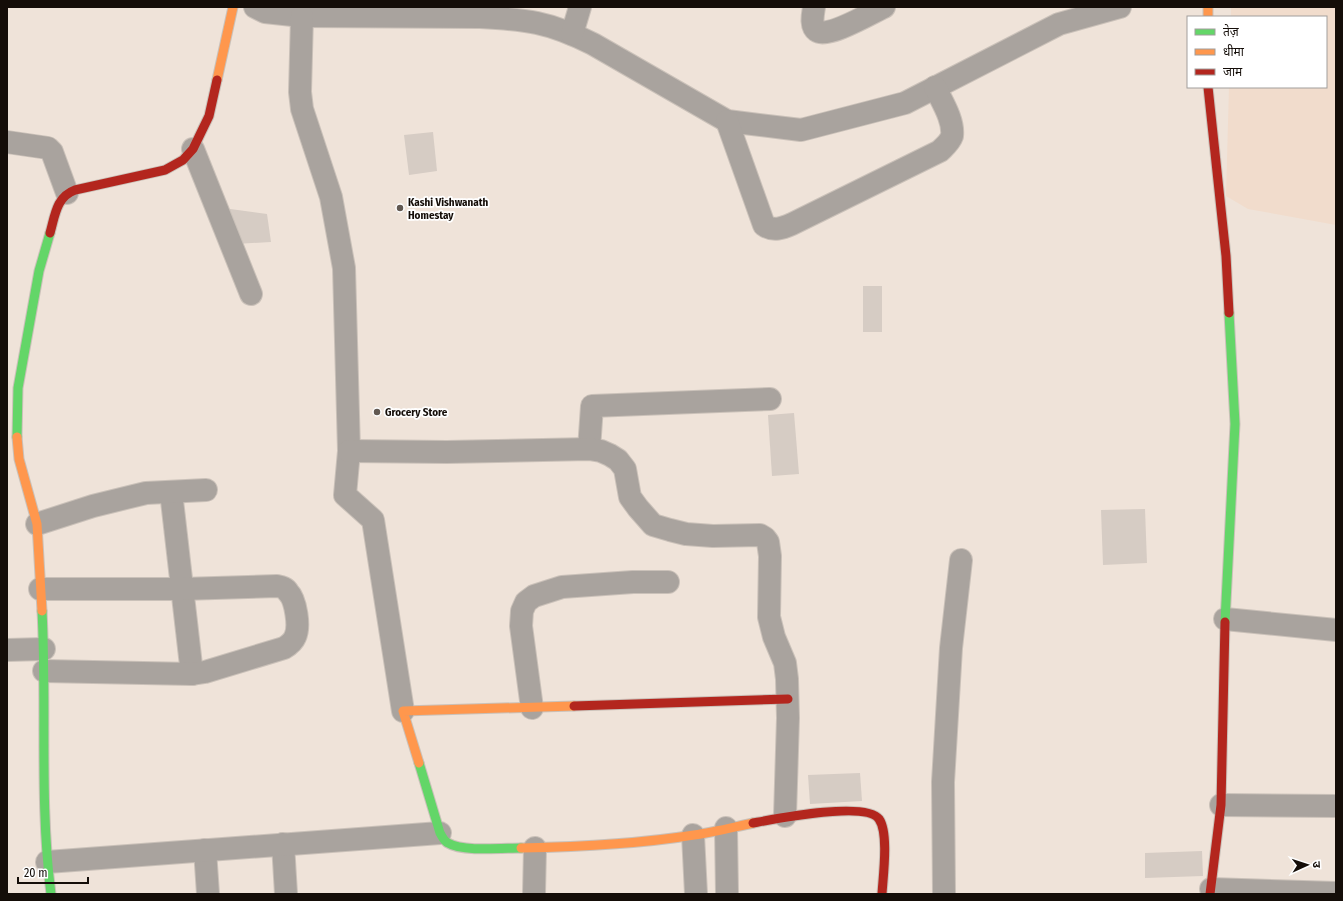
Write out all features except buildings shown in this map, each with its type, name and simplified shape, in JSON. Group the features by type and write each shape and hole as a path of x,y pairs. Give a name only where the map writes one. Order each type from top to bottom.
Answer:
{"street":[{"path":"51,894 47,862 44,738 44,648 37,524 19,459 13,387 39,271 59,203 67,193 75,190 165,170 183,160 193,149 209,116 233,7"},
{"path":"255,7 265,12 302,16 504,18 537,23 572,34 621,59 727,121 801,130 905,102 1059,24 1120,7"},
{"path":"572,34 580,7"},
{"path":"814,7 813,26 816,31 821,33 826,33 843,27 884,7"},
{"path":"302,16 300,92 302,109 331,197 344,268 349,451 345,495 373,520 403,711 440,833 448,843 466,848 535,848 605,844 694,835 785,816 856,810 870,811 878,816 883,823 882,894"},
{"path":"727,121 764,225 768,228 777,229 792,224 834,204 944,148 952,137 951,122 935,87"},
{"path":"1208,88 1226,256 1235,424 1225,619 1221,805 1210,892 1336,893"},
{"path":"7,142 48,148 52,152 67,193"},
{"path":"193,149 251,294"},
{"path":"589,449 592,406 770,400"},
{"path":"349,451 447,452 589,449 601,451 618,460 625,469 630,497 653,525 686,534 713,536 760,535 765,538 768,542 770,556 769,617 774,637 784,663 788,699 785,816"},
{"path":"37,524 94,506 146,493 206,490"},
{"path":"171,492 192,674"},
{"path":"944,894 943,782 951,648 961,560"},
{"path":"532,708 521,626 522,611 526,602 534,596 562,587 633,582 668,582"},
{"path":"40,589 283,587 288,591 293,599 297,619 295,636 292,642 284,648 205,672 192,674 44,671"},
{"path":"1225,619 1336,630"},
{"path":"7,650 44,648"},
{"path":"403,711 788,699"},
{"path":"1221,805 1336,806"},
{"path":"726,828 727,894"},
{"path":"47,862 440,833"},
{"path":"694,835 696,894"},
{"path":"283,844 286,894"},
{"path":"534,894 535,848"},
{"path":"205,850 208,894"}],"shaded area":[{"path":"1231,7 1336,7 1336,225 1248,209 1226,196 1229,88 1327,88 1327,16 1231,16"}],"traffic: fast":[{"path":"17,437 18,388 39,271 50,233"},
{"path":"1225,622 1235,424 1229,313"},
{"path":"42,611 45,823 51,894"},
{"path":"419,763 440,833 444,840 454,846 463,848 521,848"}],"traffic: slow":[{"path":"217,80 233,7"},
{"path":"1208,7 1208,16"},
{"path":"17,437 19,459 37,524 42,611"},
{"path":"419,763 403,711 574,706"},
{"path":"521,848 586,846 651,841 701,834 753,823"}],"traffic: jam":[{"path":"50,233 57,208 60,202 69,193 75,190 165,170 183,160 193,149 209,116 217,80"},
{"path":"1208,88 1226,256 1229,313"},
{"path":"1210,894 1221,805 1225,622"},
{"path":"574,706 788,699"},
{"path":"753,823 799,815 839,811 857,811 871,814 879,819 884,834 885,855 882,894"}],"place":[{"name":"Kashi Vishwanath Homestay","path":"400,208"},
{"name":"Grocery Store","path":"377,412"}]}
